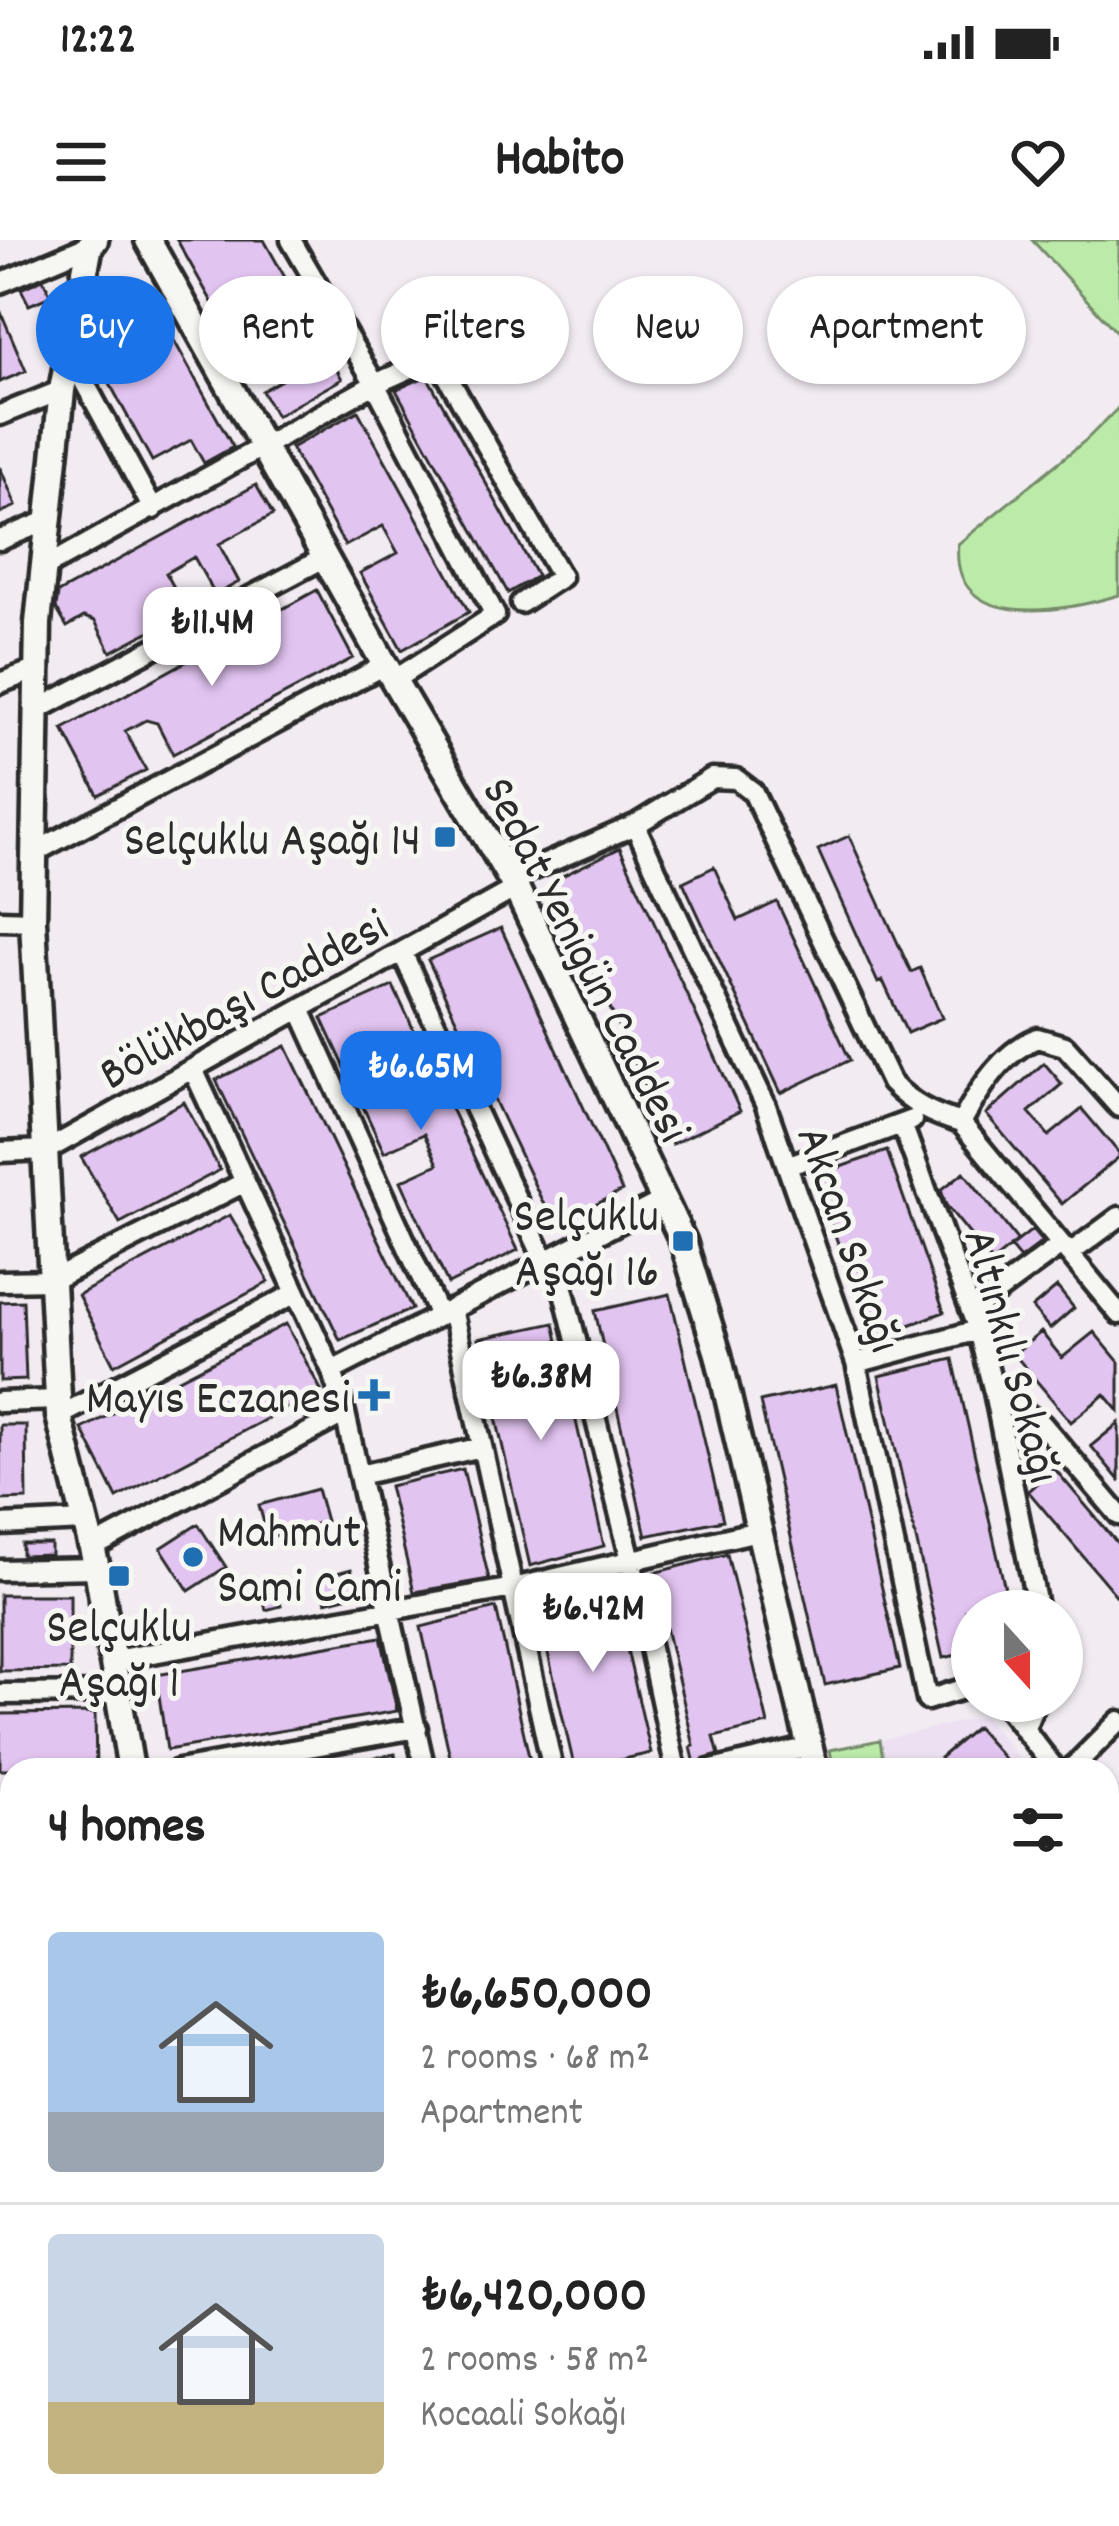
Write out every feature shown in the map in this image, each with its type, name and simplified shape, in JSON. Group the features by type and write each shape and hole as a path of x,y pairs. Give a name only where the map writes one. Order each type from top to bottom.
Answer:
{"street":[{"name":"Sedat Yenigün Caddesi","path":"148,240 324,558 513,884 683,1241 718,1354 762,1530 812,1758"},
{"path":"35,852 495,615 375,384 291,240"},
{"path":"0,283 93,243"},
{"path":"86,276 93,243"},
{"path":"44,568 427,359 441,364 562,577 521,603"},
{"path":"63,384 38,623 33,921 58,1408 94,1558 129,1758"},
{"path":"85,384 154,509"},
{"path":"0,415 62,390"},
{"path":"0,540 49,520"},
{"path":"37,710 324,558"},
{"path":"0,683 40,668"},
{"name":"Bölükbaşı Caddesi","path":"0,1152 47,1150 402,952 513,884 635,825 712,778 724,776 753,792 891,1083 929,1114"},
{"name":"Akcan Sokağı","path":"635,825 766,1106 856,1363 927,1700 951,1693"},
{"path":"0,920 33,921"},
{"path":"402,952 550,1259 631,1560 673,1758"},
{"path":"300,1009 446,1313 482,1447 550,1758"},
{"path":"961,1123 981,1086 1010,1056 1028,1042 1047,1038 1065,1046 1119,1107"},
{"path":"193,1069 332,1371 423,1758"},
{"path":"787,1166 929,1114 961,1123 1119,1314"},
{"name":"Altınkılı Sokağı","path":"902,1124 974,1320 994,1392 1034,1590"},
{"path":"0,1281 53,1280 245,1182"},
{"path":"332,1371 664,1200"},
{"path":"856,1363 974,1320 1065,1249 1119,1217"},
{"path":"0,1402 58,1408 296,1293"},
{"path":"994,1392 1042,1424 1119,1515"},
{"path":"0,1570 94,1558 345,1413"},
{"path":"359,1475 482,1447"},
{"path":"0,1525 85,1521"},
{"path":"114,1660 513,1588 762,1530"},
{"path":"0,1694 121,1693"},
{"path":"1082,1758 1119,1721"},
{"path":"1018,1722 1046,1758"},
{"path":"1024,1730 1027,1722"},
{"path":"246,1758 417,1728"}],"shaded area":[{"path":"958,1722 989,1722 1018,1758 883,1758 880,1740"}],"green space":[{"path":"1032,240 1119,240 1119,335"},
{"path":"1119,407 1119,595 1043,610 991,604 972,592 960,573 958,544 1086,440"},
{"path":"880,1740 883,1758 832,1758 830,1750"}],"building":[{"path":"177,240 264,240 284,276 199,276"},
{"path":"36,282 36,302 29,305 21,289"},
{"path":"0,310 26,371 0,382"},
{"path":"175,342 233,447 204,463 191,440 152,461 110,384 175,384"},
{"path":"274,384 333,384 276,416 262,391"},
{"path":"409,384 431,384 537,576 508,593 396,390"},
{"path":"358,411 469,612 402,650 360,573 398,553 383,526 345,546 291,448"},
{"path":"0,467 16,506 0,513"},
{"path":"256,485 273,515 219,544 239,582 215,595 194,557 166,573 187,611 111,652 95,621 84,617 67,627 56,608 58,593"},
{"path":"317,590 353,658 173,754 157,723 146,720 125,731 146,770 98,795 63,729"},
{"path":"849,836 911,972 920,968 942,1018 907,1033 883,981 878,983 818,850"},
{"path":"620,848 740,1111 672,1144 552,881"},
{"path":"714,867 738,920 777,902 850,1060 781,1093 683,882"},
{"path":"501,928 622,1191 554,1226 428,960"},
{"path":"393,986 518,1250 448,1284 401,1181 438,1164 424,1134 384,1152 322,1018"},
{"path":"286,1046 412,1309 340,1340 216,1080"},
{"path":"1044,1063 1062,1084 1029,1112 1049,1136 1082,1109 1119,1153 1062,1204 986,1114"},
{"path":"184,1102 220,1170 120,1223 81,1157"},
{"path":"887,1151 944,1312 872,1339 814,1176"},
{"path":"964,1172 1018,1241 992,1262 946,1205 941,1190"},
{"path":"230,1215 269,1282 114,1365 78,1295"},
{"path":"1032,1230 1042,1242 1020,1259 1010,1247"},
{"path":"1057,1287 1074,1308 1050,1329 1032,1308"},
{"path":"670,1294 723,1520 646,1536 595,1311"},
{"path":"23,1301 26,1380 0,1381 0,1302"},
{"path":"554,1323 604,1546 530,1566 478,1339"},
{"path":"286,1324 321,1390 117,1498 82,1429"},
{"path":"1041,1332 1062,1358 1094,1332 1119,1362 1119,1411 1105,1394 1071,1422 1014,1354"},
{"path":"953,1359 1005,1590 951,1590 951,1656 943,1658 879,1376"},
{"path":"836,1385 900,1668 825,1685 760,1402"},
{"path":"1119,1423 1119,1480 1091,1446"},
{"path":"0,1425 26,1425 27,1499 0,1500"},
{"path":"1054,1468 1119,1545 1119,1599 1028,1491"},
{"path":"463,1469 489,1579 414,1592 389,1486"},
{"path":"317,1489 326,1521 268,1538 259,1505"},
{"name":"Mahmut Sami Cami","path":"198,1524 226,1567 189,1591 161,1548"},
{"path":"22,1544 51,1544 51,1555 22,1556"},
{"path":"727,1554 768,1724 714,1737 719,1755 694,1758 653,1573"},
{"path":"351,1569 358,1594 326,1602 319,1578"},
{"path":"611,1581 651,1753 572,1758 535,1597"},
{"path":"276,1588 281,1606 266,1610 261,1592"},
{"path":"0,1595 70,1595 70,1670 0,1671"},
{"path":"496,1608 529,1758 450,1758 421,1627"},
{"path":"381,1637 397,1711 167,1750 156,1675"},
{"path":"95,1713 96,1758 0,1758 0,1714"},
{"path":"976,1727 1003,1758 940,1758"}],"place":[{"name":"Selçuklu Aşağı 14","path":"445,837"},
{"name":"Selçuklu Aşağı 16","path":"683,1241"},
{"name":"Mayıs Eczanesi","path":"374,1395"},
{"name":"Mahmut Sami Cami","path":"193,1557"},
{"name":"Selçuklu Aşağı 1","path":"119,1576"}]}
